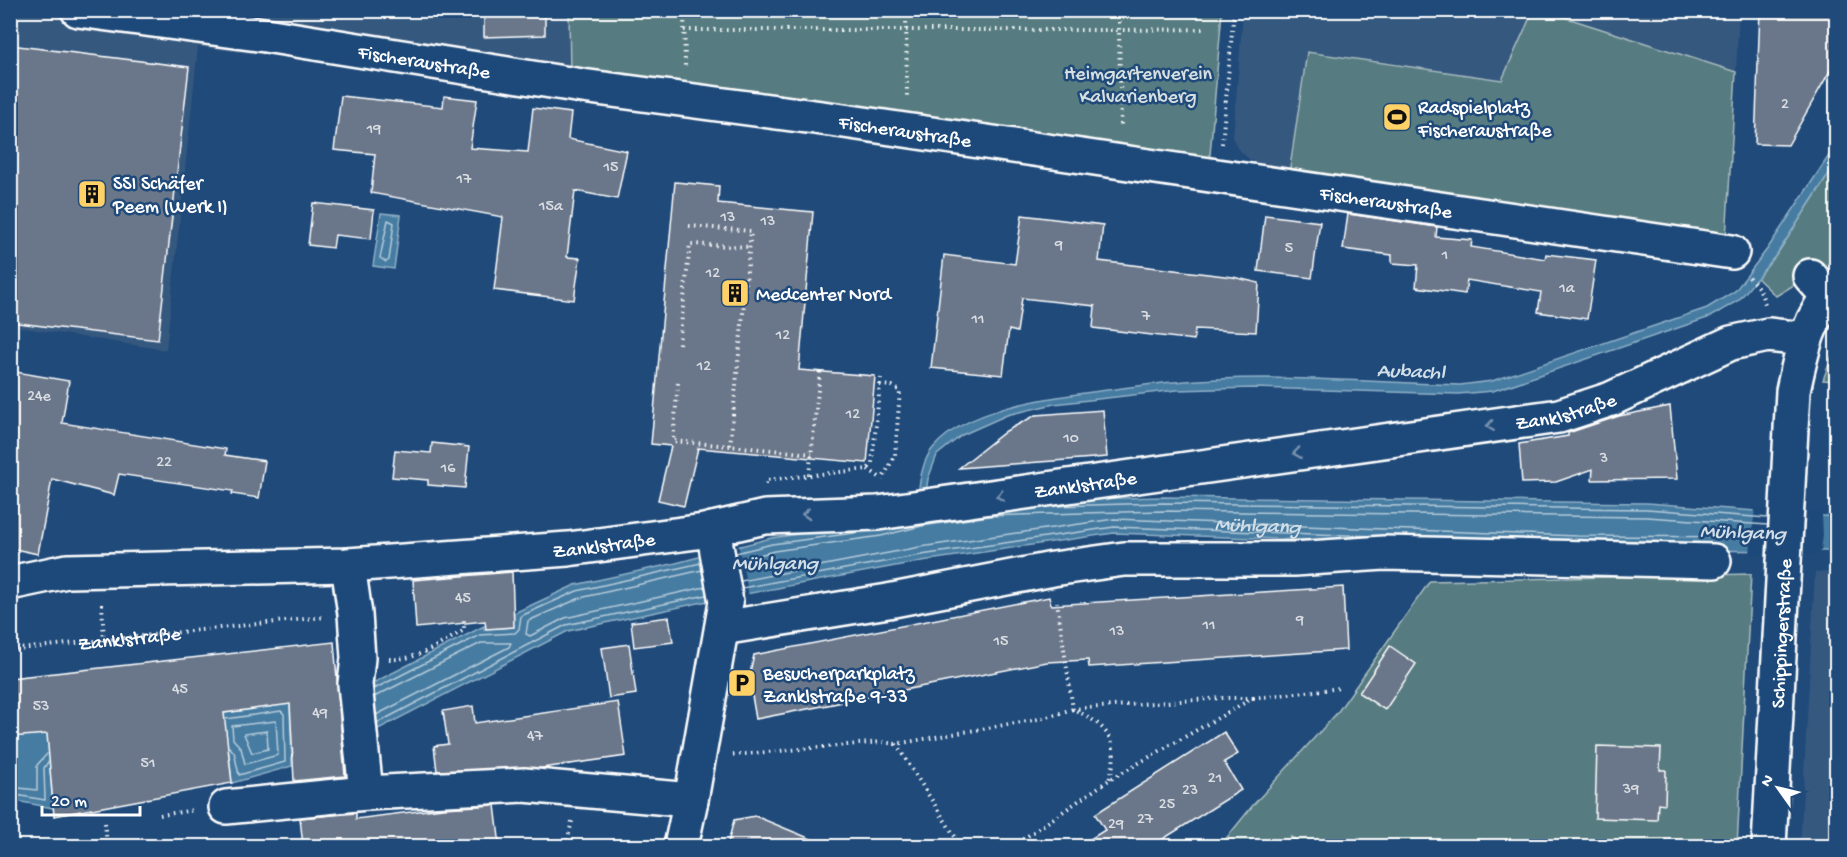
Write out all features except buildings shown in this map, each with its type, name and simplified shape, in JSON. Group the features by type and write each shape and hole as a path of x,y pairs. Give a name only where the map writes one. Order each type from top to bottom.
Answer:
{"street":[{"name":"Fischeraustraße","path":"78,10 265,35 582,86 837,120 1219,177 1739,262"},
{"name":"Schippingerstraße","path":"1769,846 1775,560 1787,503 1793,391 1804,339 1825,287"},
{"name":"Zanklstraße","path":"10,583 67,571 348,565 714,537 765,517 878,513 1559,416 1611,399 1731,343 1768,335 1804,339"},
{"path":"681,846 724,615 714,537"},
{"path":"724,615 888,601 1053,569 1124,559 1294,559 1384,553 1714,561"},
{"path":"348,565 355,614 356,671 366,793"},
{"path":"226,807 366,793 524,785 691,800"}],"path":[{"path":"906,10 907,103"},
{"path":"1119,10 1121,134"},
{"path":"1219,177 1234,10"},
{"path":"684,30 1207,29"},
{"path":"689,226 751,231 730,446"},
{"path":"679,344 690,244 750,247"},
{"path":"1739,262 1760,290"},
{"path":"820,372 809,475 868,469 882,478"},
{"path":"868,469 872,463 881,378"},
{"path":"678,383 674,441 812,454"},
{"path":"878,513 882,478 895,455 900,391 892,386 880,385"},
{"path":"1053,569 1073,709"},
{"name":"Zanklstraße","path":"10,650 355,614"},
{"path":"356,671 404,660 464,630 464,617"},
{"path":"699,754 747,754 880,742 896,744 1044,718 1073,709 1222,698 1253,698 1341,688"},
{"path":"1013,846 1109,780 1253,698"},
{"path":"1073,709 1090,717 1108,732 1115,762 1109,780"},
{"path":"896,744 961,846"},
{"path":"105,823 107,846"}],"shaded area":[{"path":"10,11 569,11 570,74 432,75 198,47 166,350 11,326"},
{"path":"1243,11 1533,11 1502,80 1307,52 1289,174 1266,169 1249,159 1237,148 1233,138"},
{"path":"1542,11 1739,11 1736,72"},
{"path":"1815,572 1836,572 1836,846 1800,846"}],"green space":[{"path":"1542,10 1736,72 1726,239 1289,174 1307,52 1502,80 1533,11"},
{"name":"Heimgartenverein Kalvarienberg","path":"569,11 1222,11 1209,167 570,74"},
{"path":"1836,163 1836,259 1776,296 1757,278 1777,254"},
{"path":"1836,345 1836,381 1823,380"},
{"path":"1751,574 1737,846 1305,846 1290,836 1300,846 1220,846 1254,804 1337,713 1430,581"}],"water":[{"name":"Mühlgang","path":"1836,145 1836,163 1777,254 1739,300 1710,317 1493,391 1458,394 1254,388 1177,390 1054,404 1007,415 962,435 937,455 928,479 923,512 1082,499 1163,497 1647,503 1836,517 1836,551 1577,550 1114,533 922,561 703,602 568,631 359,739 367,686 484,626 484,629 513,627 514,613 575,585 676,563 771,538 879,523 915,514 920,480 928,455 947,435 985,415 1029,402 1154,384 1209,379 1317,379 1460,385 1492,381 1707,308 1735,291 1768,248"},
{"path":"381,213 401,215 394,269 373,266"},
{"path":"290,704 292,766 232,783 229,753 217,714"},
{"path":"63,732 50,768 53,808 11,800 10,737"}],"pier":[{"path":"1755,508 1822,513 1821,551 1813,554 1750,553"},
{"path":"738,544 749,596 709,604 699,557 705,552"}],"place":[{"name":"Radspielplatz Fischeraustraße","path":"1397,117"},
{"name":"SSI Schäfer Peem (Werk I)","path":"92,194"},
{"name":"Medcenter Nord","path":"735,293"},
{"name":"Besucherparkplatz Zanklstraße 9-33","path":"742,683"}],"water label":[{"name":"Aubachl","path":"1411,370"}]}
